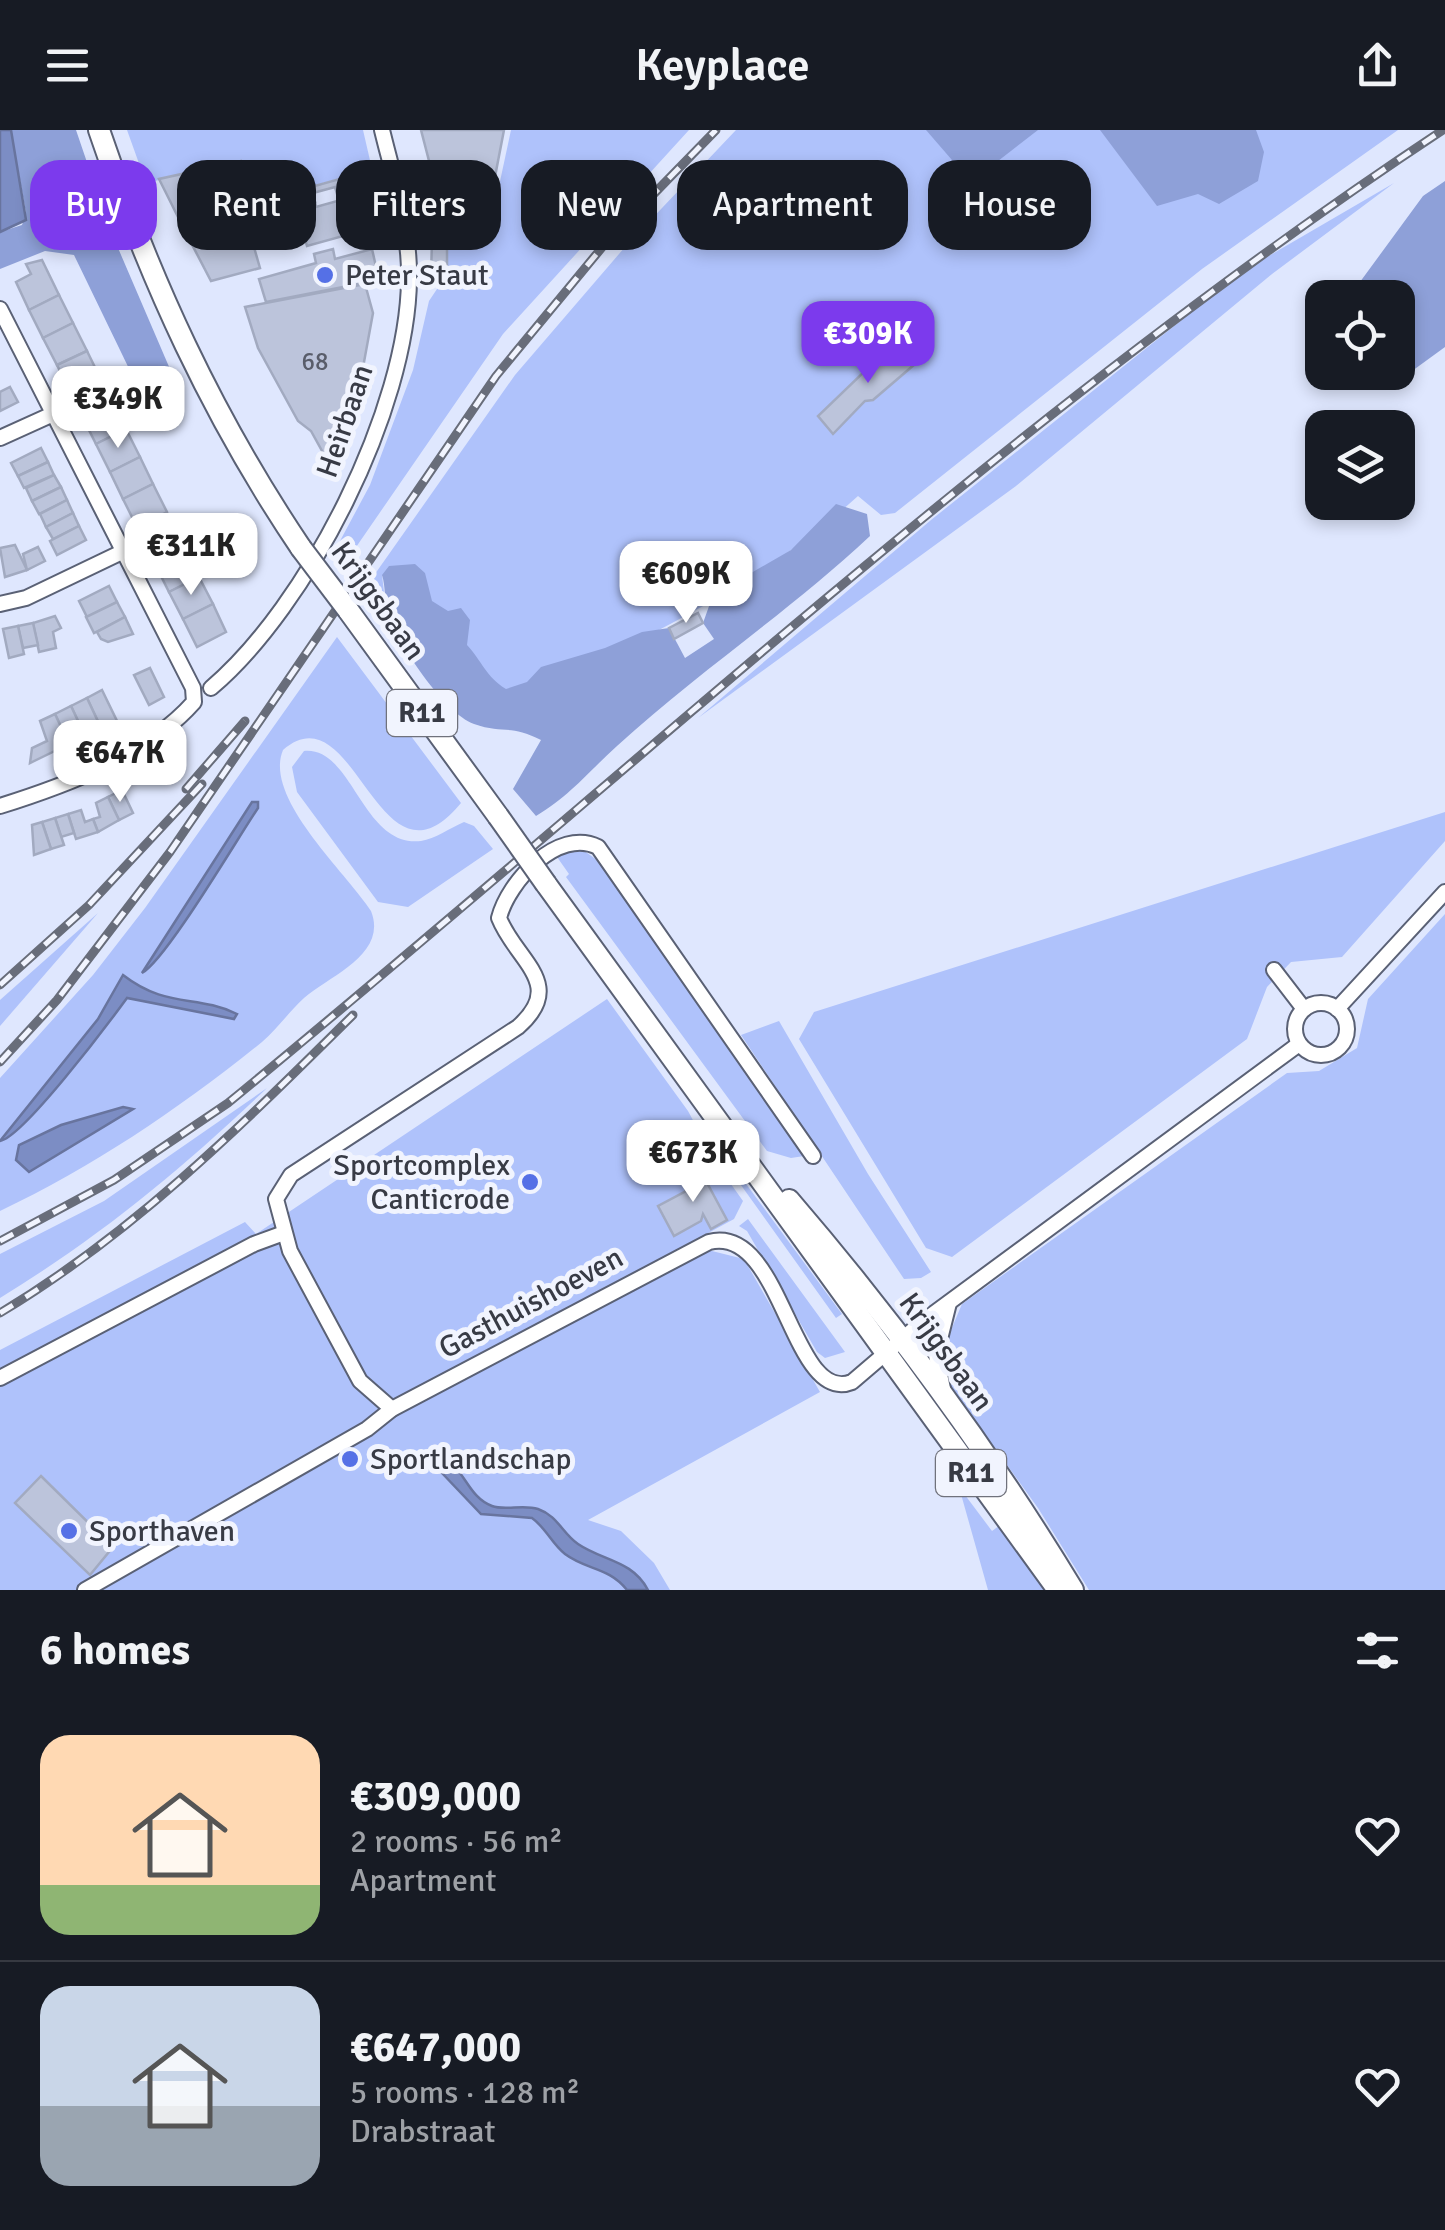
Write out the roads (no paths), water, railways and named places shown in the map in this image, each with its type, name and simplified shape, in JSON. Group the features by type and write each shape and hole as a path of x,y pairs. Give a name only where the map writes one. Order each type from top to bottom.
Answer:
{"main road":[{"name":"Krijgsbaan","path":"99,130 140,250 190,362 242,458 301,548 752,1164 892,1347 1058,1590"},
{"name":"Krijgsbaan","path":"892,1347 947,1404 1001,1476 1074,1590"}],"street":[{"name":"Heirbaan","path":"193,695 206,684 211,688 270,626 309,570 344,506 389,384 409,282 408,241 382,130"},
{"path":"0,309 193,695 162,731 101,767 0,806"},
{"path":"0,438 53,414"},
{"path":"0,604 26,598 122,552"},
{"path":"392,1410 360,1381 284,1233 276,1200 291,1175 528,1018 540,997 539,984 502,924 503,902 516,883 556,848 583,841 598,846 813,1156"},
{"path":"1337,1009 1445,892"},
{"path":"1274,970 1304,1009"},
{"path":"1321,1004 1337,1009 1346,1024 1338,1049 1322,1056 1299,1044 1296,1022 1304,1009 1321,1004"},
{"path":"892,1347 1299,1044"},
{"path":"0,1378 254,1244 284,1233"},
{"name":"Gasthuishoeven","path":"85,1590 367,1429 392,1410 694,1247 721,1239 740,1244 757,1262 814,1366 827,1382 842,1386 852,1382 892,1347"},
{"path":"947,1404 936,1354 950,1302"}],"railway":[{"path":"0,1062 57,1000 170,852 496,376 604,245 716,130"},
{"path":"0,1241 114,1180 228,1103 974,477 1283,240 1443,130"},
{"path":"186,789 245,721"},
{"path":"0,985 89,905 202,784"},
{"path":"0,1313 142,1212 228,1136 353,1015"}],"place":[{"name":"Peter Staut","path":"325,275"},
{"name":"Sportcomplex Canticrode","path":"530,1182"},
{"name":"Sportlandschap","path":"350,1459"},
{"name":"Sporthaven","path":"69,1531"}]}
